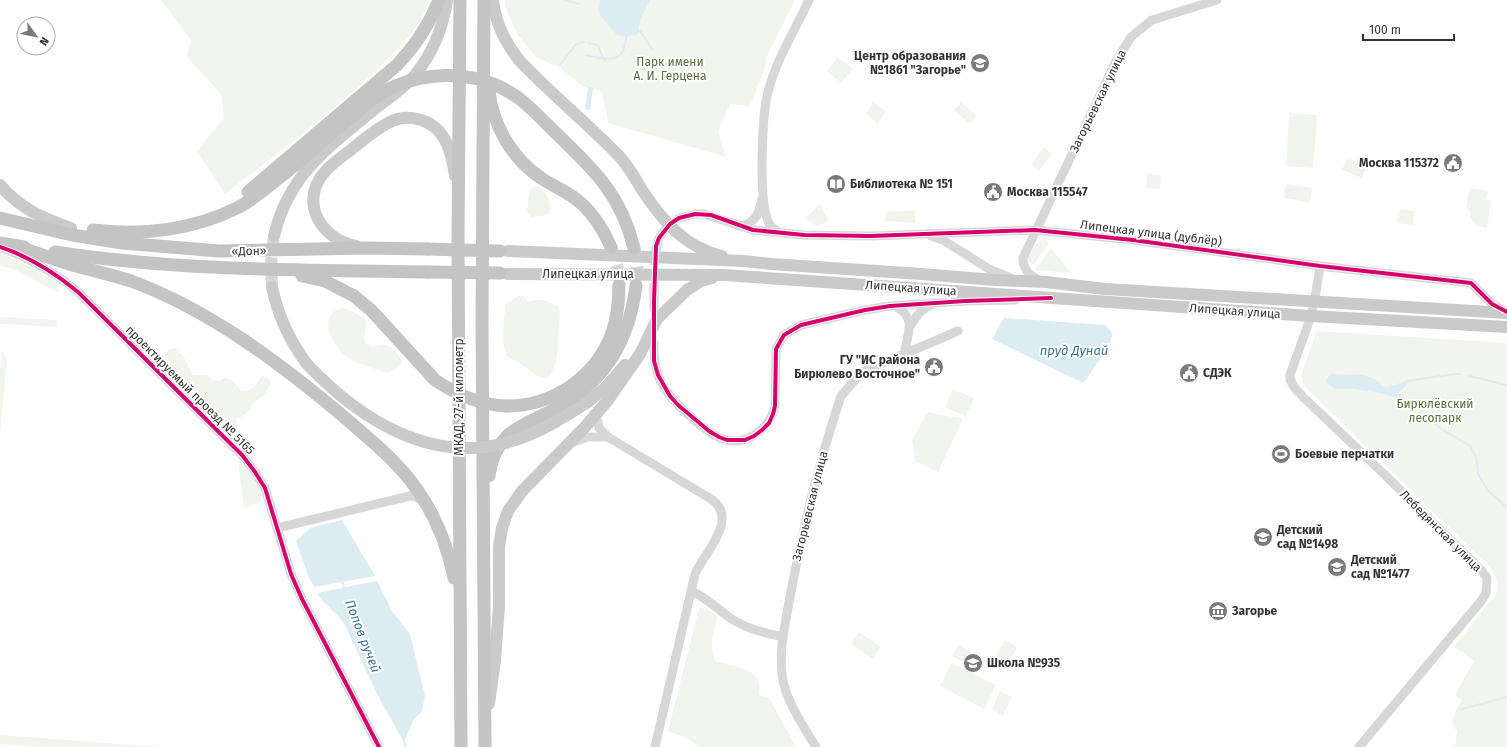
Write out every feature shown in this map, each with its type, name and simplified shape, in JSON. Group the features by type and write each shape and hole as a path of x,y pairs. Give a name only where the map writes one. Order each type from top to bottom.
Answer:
{"highway":[{"path":"186,225 225,208 244,195 397,65 412,50 424,33 434,14 439,0"},
{"name":"МКАД, 27-й километр","path":"460,0 458,198 461,747"},
{"path":"484,0 483,15 490,98 503,135 517,156 526,166 541,178 574,197 590,212 603,230 611,247"},
{"name":"МКАД, 27-й километр","path":"483,15 482,330 485,747"},
{"path":"4,219 108,232 140,233 165,230 210,220 239,207 257,195 372,100 394,86 418,78 435,75 454,75 470,77 504,89 519,99 560,138 595,172 608,188 623,214 634,248"},
{"name":"«Дон»","path":"4,219 122,243 219,251 365,248 504,251"},
{"name":"«Дон»","path":"0,243 76,255 217,268 504,273"},
{"path":"16,246 131,281 172,299 239,337 316,393 377,445 410,480 425,502 438,527 451,559 460,619"},
{"path":"267,270 325,281 354,296 371,310 426,371 439,382 466,398 490,404 507,406 530,404 552,397 571,386 588,371 599,358 612,333 617,313 619,285"},
{"path":"484,519 490,468 496,449 504,438 514,430 572,399 597,378 610,362 624,336 634,306 636,285"}],"main road":[{"path":"274,236 287,199 295,185 312,163 378,107 400,91 415,75 437,39 444,18 447,0"},
{"path":"493,0 496,15 505,39 518,60 619,156 660,216 672,229 703,250 744,261"},
{"path":"365,248 346,244 337,240 323,227 315,210 315,190 318,181 334,163 368,136 392,121 402,118 414,118 432,124 438,130 444,137 448,146 454,167 458,198"},
{"path":"0,185 32,213 71,228"},
{"name":"Липецкая улица","path":"504,251 744,261 1046,282 1105,289 1507,313"},
{"name":"Липецкая улица","path":"504,273 724,275 1311,316 1507,327"},
{"path":"272,287 282,323 292,343 307,364 325,381 376,421 399,433 414,439 446,446 472,448 508,443 549,426 588,402 616,376 655,314 701,281 724,275"},
{"path":"485,729 495,660 499,606 499,548 502,528 508,511 517,497 547,464 569,444 596,415 630,370 646,343 655,314"}],"street":[{"path":"781,234 769,223 763,193 763,118 768,92 776,67 809,0"},
{"name":"Загорьевская улица","path":"1046,282 1029,274 1025,270 1023,258 1116,61 1131,37 1152,20 1204,2 1217,0"},
{"path":"741,226 747,225 759,212 763,193"},
{"name":"Липецкая улица (дублёр)","path":"679,218 691,214 704,214 741,226 781,234 838,236 911,235 1035,230 1133,240 1320,266 1471,284 1492,304 1507,313"},
{"path":"655,253 659,238 664,231"},
{"path":"911,235 929,236 943,240 989,269 1018,281"},
{"name":"проектируемый проезд № 5165","path":"0,247 52,272 95,308 242,455 256,472 265,488 291,574 302,599 379,747"},
{"path":"1311,316 1320,266"},
{"path":"654,292 655,314"},
{"path":"654,343 654,360 658,375 670,396 694,419 719,437 732,440 745,440 762,430 773,414 776,395 776,349 784,335 801,326 865,310 896,306 1051,298"},
{"path":"1271,313 1277,311 1279,307 1277,300 1272,299"},
{"path":"909,328 919,312 935,303"},
{"path":"896,306 906,313 909,320 904,354"},
{"name":"Лебедянская улица","path":"1311,316 1290,375 1289,379 1291,383 1303,397 1384,474 1482,571 1487,578 1486,593 1481,602 1359,747"},
{"name":"Загорьевская улица","path":"816,747 791,705 784,684 782,665 783,637 800,542 822,456 841,396 862,372 958,331"},
{"path":"596,415 599,428 608,438 712,499 720,507 722,519 719,534 698,566 655,747"},
{"path":"569,444 588,437 608,438"},
{"path":"278,528 410,496 416,497 425,502"},
{"path":"691,591 711,603 737,622 759,632 783,637"}],"green space":[{"path":"161,0 429,0 417,26 384,63 326,115 225,194 197,151 224,118 221,94 187,57 191,40"},
{"name":"Парк имени А. И. Герцена","path":"505,0 795,0 765,60 767,62 750,106 730,104 718,131 726,157 608,123 602,92 582,86 561,68 537,58 517,34 506,8"},
{"path":"838,57 853,69 841,83 827,71"},
{"path":"873,102 886,112 877,124 866,113"},
{"path":"961,102 977,116 970,124 954,110"},
{"path":"1289,113 1317,115 1313,168 1286,166"},
{"path":"1044,147 1052,154 1039,171 1031,164"},
{"path":"1348,158 1367,167 1361,178 1342,169"},
{"path":"1147,174 1161,175 1160,189 1146,188"},
{"path":"1286,184 1312,188 1310,202 1284,198"},
{"path":"539,186 545,192 550,202 549,214 531,217 527,212 529,193 533,187"},
{"path":"1470,188 1489,191 1485,198 1491,201 1487,228 1477,226 1470,217 1470,211 1466,207"},
{"path":"820,204 829,221 817,226 805,219"},
{"path":"1399,209 1414,211 1413,225 1397,223"},
{"path":"915,210 915,223 884,221 887,212"},
{"path":"1047,238 1048,244 1033,265 1027,260 1034,246"},
{"path":"1051,248 1071,273 1035,270"},
{"path":"0,254 13,258 55,281 59,293 13,269 0,266"},
{"path":"518,296 524,296 527,302 544,300 559,307 558,352 550,376 539,377 507,356 503,343 506,304"},
{"path":"341,308 347,309 365,318 365,343 373,346 387,345 393,349 402,362 399,367 388,373 350,359 338,348 333,341 328,325 329,318 333,312"},
{"path":"0,317 56,320 57,327 0,324"},
{"name":"Бирюлёвский лесопарк","path":"1317,331 1507,343 1507,747 1455,747 1457,731 1453,723 1454,716 1462,700 1455,695 1474,661 1454,647 1495,595 1498,587 1497,579 1488,565 1303,385 1301,375"},
{"path":"174,348 184,357 193,375 207,375 213,380 219,381 225,378 232,380 242,391 252,389 262,376 268,377 271,383 264,395 252,404 243,416 236,419 238,426 233,431 227,428 165,370 170,364 170,361 164,356 168,350"},
{"path":"2,352 7,358 0,434 0,369"},
{"path":"953,389 974,398 966,416 945,407"},
{"path":"927,412 963,419 938,472 915,461 912,440"},
{"path":"238,460 253,475 262,495 260,502 244,509"},
{"path":"699,608 704,608 718,616 712,645 712,651 716,662 741,668 753,673 759,684 759,695 769,698 796,747 698,747 689,739 668,731"},
{"path":"859,632 881,647 873,659 851,644"},
{"path":"1004,640 1017,647 1004,672 992,665"},
{"path":"958,645 983,658 977,669 952,656"},
{"path":"952,663 996,685 984,709 940,686"},
{"path":"1000,691 1012,697 1003,715 992,710"},
{"path":"0,735 159,747 38,747 0,744"}],"water":[{"path":"600,0 650,0 640,20 638,33 635,36 632,35 627,37 617,35 600,15"},
{"path":"588,87 593,88 590,110 585,110"},
{"name":"пруд Дунай","path":"1004,318 1105,325 1111,331 1112,336 1105,352 1083,383 992,339"},
{"path":"1332,374 1364,375 1375,379 1383,386 1387,387 1407,381 1407,385 1398,393 1415,406 1398,398 1375,392 1353,389 1336,389 1326,383 1326,379"},
{"path":"342,520 375,576 314,587 309,578 296,541 310,528"},
{"path":"377,581 392,611 410,634 425,696 422,711 413,721 404,742 378,696 343,621 320,598 317,593"}],"waterway":[{"path":"564,0 579,4"},
{"path":"637,30 641,32 652,49"},
{"name":"Попов ручей","path":"586,55 608,59 619,56 625,45 626,36"},
{"path":"560,65 576,44 584,42"},
{"path":"588,43 598,45 605,60"},
{"path":"1407,381 1460,374"},
{"path":"1469,376 1507,385"},
{"path":"1415,406 1440,428 1470,446 1476,457 1478,474 1488,491 1507,507"},
{"name":"Попов ручей","path":"342,581 345,590"},
{"path":"1462,709 1507,697"},
{"name":"Попов ручей","path":"404,741 406,747"}],"tunnel":[{"path":"272,287 271,263 274,236"},
{"path":"611,247 617,267 619,285"},
{"path":"634,248 637,267 636,285"},
{"path":"654,292 655,253"}],"cycle path":[{"path":"1051,298 965,301 890,306 865,310 801,325 784,335 776,349 775,406 769,423 754,436 745,440 727,440 719,437 709,431 678,405 670,396 658,375 654,361 656,246 659,238 670,224 679,218 695,214 711,215 753,230 804,235 871,236 1035,230 1133,240 1320,266 1471,283 1492,304 1507,312"},
{"path":"0,247 21,255 41,266 78,292 242,455 255,472 265,488 291,574 302,599 379,747"}],"place":[{"name":"Центр образования №1861 \"Загорье\"","path":"980,63"},
{"name":"Москва 115372","path":"1453,163"},
{"name":"Библиотека № 151","path":"836,184"},
{"name":"Москва 115547","path":"993,192"},
{"name":"ГУ \"ИС района Бирюлево Восточное\"","path":"934,367"},
{"name":"СДЭК","path":"1189,373"},
{"name":"Боевые перчатки","path":"1281,454"},
{"name":"Детский сад №1498","path":"1263,537"},
{"name":"Детский сад №1477","path":"1337,567"},
{"name":"Загорье","path":"1218,611"},
{"name":"Школа №935","path":"973,663"}]}
